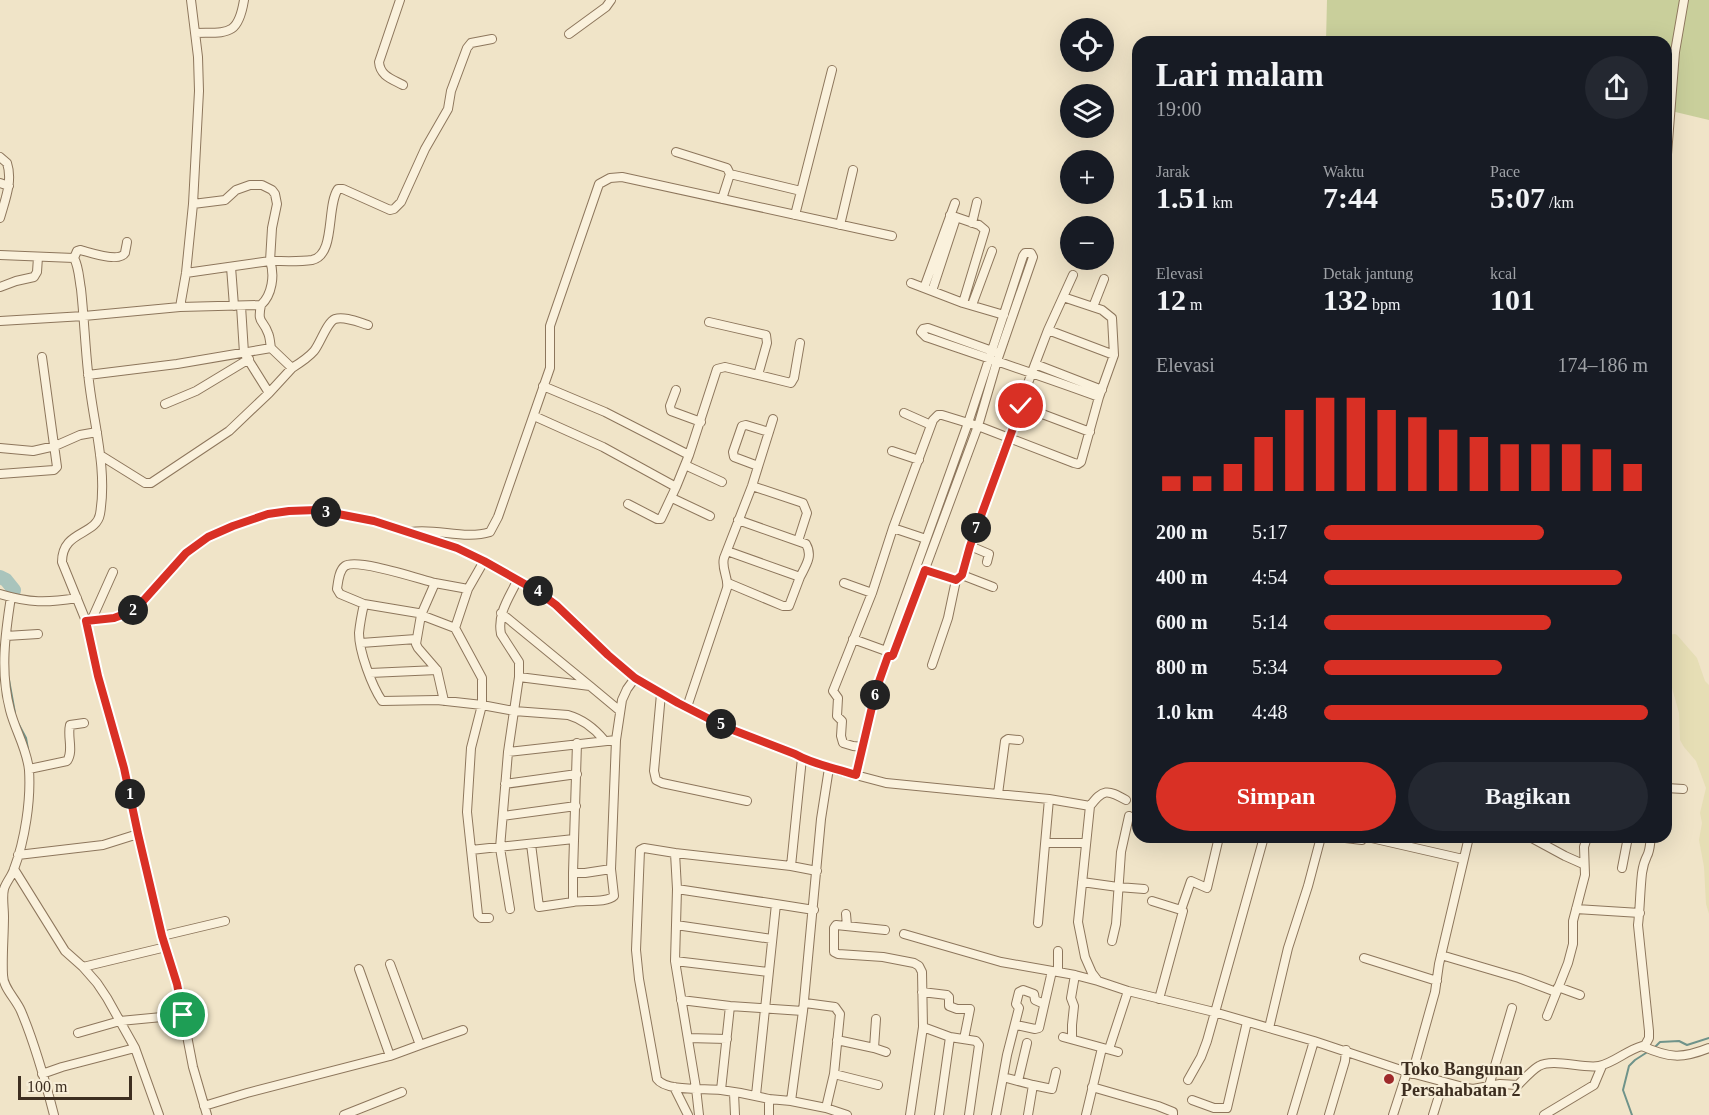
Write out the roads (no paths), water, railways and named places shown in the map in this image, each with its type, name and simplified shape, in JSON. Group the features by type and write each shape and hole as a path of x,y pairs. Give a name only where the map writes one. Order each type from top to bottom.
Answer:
{"street":[{"path":"180,307 193,204 199,91 199,68 191,0"},
{"path":"195,33 229,31 234,28 244,0"},
{"path":"400,0 379,67 383,74 403,85"},
{"path":"569,34 606,7 611,0"},
{"path":"1672,90 1675,52 1684,0"},
{"path":"186,273 270,261 314,260 323,254 327,244 332,203 338,189 379,204 387,210 397,207 425,149 448,109 467,48 471,43 492,39"},
{"path":"795,215 832,70"},
{"path":"676,152 727,168 730,174 722,199"},
{"path":"0,157 9,168 9,186 0,218"},
{"path":"840,225 853,170"},
{"path":"730,174 801,191"},
{"path":"410,533 424,530 479,536 490,532 498,517 550,368 550,326 599,184 610,178 622,177 892,236"},
{"path":"0,183 9,186"},
{"path":"0,321 180,307 261,305 267,300 272,283 273,272 270,261 272,228 277,204 275,194 262,185 250,185 236,190 225,200 193,204"},
{"path":"972,223 977,202"},
{"path":"928,289 953,217 955,203"},
{"path":"953,217 979,225 985,230 968,304"},
{"path":"127,242 125,253 114,258 80,250 74,258 84,316 88,375 102,477 100,516 97,522 71,539 65,546 62,562 89,620 98,676 124,768 162,936 177,984 193,1067 207,1115"},
{"path":"968,304 992,251"},
{"path":"856,775 876,690 916,568 968,423 995,356 1033,257 1031,254 1025,253 1023,256 1004,315 995,356 978,426 925,570 889,653"},
{"path":"0,255 74,258"},
{"path":"0,288 34,277 37,272 38,257"},
{"path":"231,267 246,356 269,393"},
{"path":"932,665 959,578 1033,368 1072,275"},
{"path":"1093,307 1104,279"},
{"path":"911,283 1004,315"},
{"path":"863,747 843,743 841,736 843,722 837,716 837,698 833,691 872,593 893,528 936,416 942,415 978,426 1078,464 1081,462 1114,355 1112,318 1107,313 1093,307 1063,297"},
{"path":"261,305 260,321 268,331 271,348 292,368"},
{"path":"100,454 145,483 151,483 229,431 292,368 315,350 331,322 343,319 368,325"},
{"path":"709,322 766,335 767,343 758,375"},
{"path":"995,356 928,328 921,332 926,337 1033,368 1101,394"},
{"path":"1048,330 1114,355"},
{"path":"628,504 661,519 686,465 717,369 725,367 791,382 794,378 800,343"},
{"path":"88,375 177,364 224,355 246,356 271,348"},
{"path":"224,355 230,370"},
{"path":"165,404 196,392 230,370 246,356"},
{"path":"0,474 54,470 57,467 42,357"},
{"path":"543,386 604,412 689,455"},
{"path":"676,390 670,406 671,411 701,422"},
{"path":"1021,406 1090,432"},
{"path":"904,413 931,425"},
{"path":"534,416 603,447 676,487"},
{"path":"687,707 728,583 723,564 752,486 773,419"},
{"path":"758,466 734,457 733,453 742,426 746,425 769,432"},
{"path":"0,448 33,451 55,446 80,435 97,432"},
{"path":"892,451 919,460"},
{"path":"686,465 722,482"},
{"path":"752,486 803,504 807,513 798,541"},
{"path":"943,491 952,495"},
{"path":"672,498 710,516"},
{"path":"89,620 114,618 135,610 186,553 208,537 268,514 317,510 374,521 457,548 484,561 537,591 556,605 635,678 725,727 802,758 829,768 886,783 1049,799 1090,806"},
{"path":"728,583 783,606 789,606 810,557 810,550 806,544 738,520"},
{"path":"893,528 926,539"},
{"path":"970,546 990,554 987,562"},
{"path":"727,551 800,577"},
{"path":"454,628 468,588 484,561"},
{"path":"468,588 435,583 373,566 351,564 341,570 337,592 364,604 421,615 454,628 481,674 482,705 471,748 467,812 478,915 481,918 489,918"},
{"path":"916,568 993,587"},
{"path":"89,620 113,572"},
{"path":"510,909 500,848 508,752 519,677 518,660 501,634 501,613 517,581"},
{"path":"435,583 421,615 416,639 418,648 437,670 444,701"},
{"path":"844,584 872,593"},
{"path":"0,594 32,602 53,602 77,598"},
{"path":"10,597 3,661 5,686 29,769 27,817 14,869 2,891 1,978 20,1010 54,1115"},
{"path":"364,604 359,633 360,643 382,701 444,701 514,711 568,715 575,717 597,732 604,740"},
{"path":"0,613 9,611"},
{"path":"501,613 620,711"},
{"path":"6,636 38,634"},
{"path":"360,643 416,639"},
{"path":"853,639 889,653"},
{"path":"0,653 3,661"},
{"path":"370,673 437,670"},
{"path":"519,677 590,686"},
{"path":"531,844 539,907 585,900 609,900 614,896 611,868 616,740 622,700 635,678"},
{"path":"661,694 654,771 656,780 747,801"},
{"path":"29,769 70,759 70,725 84,723"},
{"path":"508,752 616,740"},
{"path":"998,794 1005,741 1019,740"},
{"path":"573,902 577,743"},
{"path":"791,866 802,758"},
{"path":"791,1101 804,1007 821,819 829,768"},
{"path":"505,783 577,774"},
{"path":"1672,788 1683,789"},
{"path":"1098,981 1088,965 1078,922 1090,806 1098,794 1103,793 1126,800"},
{"path":"1038,923 1049,799"},
{"path":"503,816 576,806"},
{"path":"1112,941 1116,924 1121,852 1129,816"},
{"path":"18,855 103,844 138,834"},
{"path":"471,850 574,839"},
{"path":"1046,843 1086,843"},
{"path":"1159,999 1183,911 1181,910 1191,881 1207,888 1218,843"},
{"path":"1188,1080 1201,1057 1262,843"},
{"path":"1269,1028 1288,948 1319,843"},
{"path":"1392,843 1463,859"},
{"path":"1393,1115 1436,992 1441,955 1467,843"},
{"path":"1541,843 1583,864"},
{"path":"1547,1017 1571,954 1573,921 1585,875 1583,864 1585,843"},
{"path":"1622,868 1627,843"},
{"path":"1650,843 1642,873 1638,925 1650,1050"},
{"path":"817,871 644,848 640,850 636,950 639,979 657,1079 661,1084 756,1095 826,1108 847,1115"},
{"path":"675,853 677,889 675,962 699,1115"},
{"path":"573,873 611,868"},
{"path":"14,869 64,951 83,967 102,990 135,1048 159,1115"},
{"path":"1082,882 1144,889"},
{"path":"677,889 814,910"},
{"path":"1152,901 1181,910"},
{"path":"756,1095 776,904"},
{"path":"1576,909 1640,913"},
{"path":"846,914 847,926"},
{"path":"162,936 225,921"},
{"path":"676,925 772,939"},
{"path":"885,930 835,926 834,952 914,963 922,972 923,1027 910,1115"},
{"path":"904,934 1001,962 1075,975 1128,991 1214,1012 1346,1050 1409,1073 1473,1089 1500,1084 1518,1085 1543,1064 1602,1066 1642,1046 1650,1050 1686,1056 1709,1048"},
{"path":"83,967 166,948"},
{"path":"1016,1025 1038,1028 1055,971 1058,951"},
{"path":"1441,955 1580,995"},
{"path":"1364,958 1437,981"},
{"path":"675,962 768,972"},
{"path":"390,964 420,1045"},
{"path":"359,969 390,1056"},
{"path":"1072,1039 1074,1006 1071,998 1075,975"},
{"path":"996,1115 1007,1055 1016,1025 1019,1008 1016,1004 1021,991 1034,994 1035,1000 1044,1004"},
{"path":"1086,1115 1092,1087 1128,991"},
{"path":"922,992 947,995 949,997 948,1006 951,1008 970,1009 964,1039"},
{"path":"681,1000 765,1008 835,1007 840,1014 834,1074 826,1108"},
{"path":"721,1090 730,1006"},
{"path":"1489,1086 1512,1008"},
{"path":"78,1033 120,1021 183,1015"},
{"path":"874,1048 876,1019"},
{"path":"1192,1100 1213,1112 1227,1108 1247,1022"},
{"path":"923,1027 950,1037 976,1041 979,1047 969,1115"},
{"path":"204,1106 390,1056 463,1030"},
{"path":"939,1115 950,1037"},
{"path":"1063,1037 1118,1052"},
{"path":"688,1038 727,1039"},
{"path":"837,1040 886,1052"},
{"path":"1292,1115 1314,1041"},
{"path":"1018,1081 1027,1043"},
{"path":"42,1074 135,1048"},
{"path":"1329,1115 1345,1061 1346,1050"},
{"path":"1544,1115 1594,1085 1602,1066"},
{"path":"1003,1077 1052,1089 1056,1072"},
{"path":"834,1074 878,1085"},
{"path":"1433,1115 1443,1083"},
{"path":"1028,1115 1033,1086"},
{"path":"674,1087 688,1115"},
{"path":"1092,1087 1158,1106 1173,1115"},
{"path":"344,1115 402,1092"},
{"path":"734,1093 735,1115"},
{"path":"768,1099 769,1115"}],"waterway":[{"path":"0,577 6,580 14,590 13,594"},
{"path":"9,680 15,713"},
{"path":"17,721 26,738 28,749"},
{"path":"1654,1048 1660,1042 1679,1041 1687,1045 1709,1038"},
{"path":"1632,1115 1623,1090 1629,1066 1649,1051"}],"place":[{"name":"Toko Bangunan Persahabatan 2","path":"1389,1079"}]}
